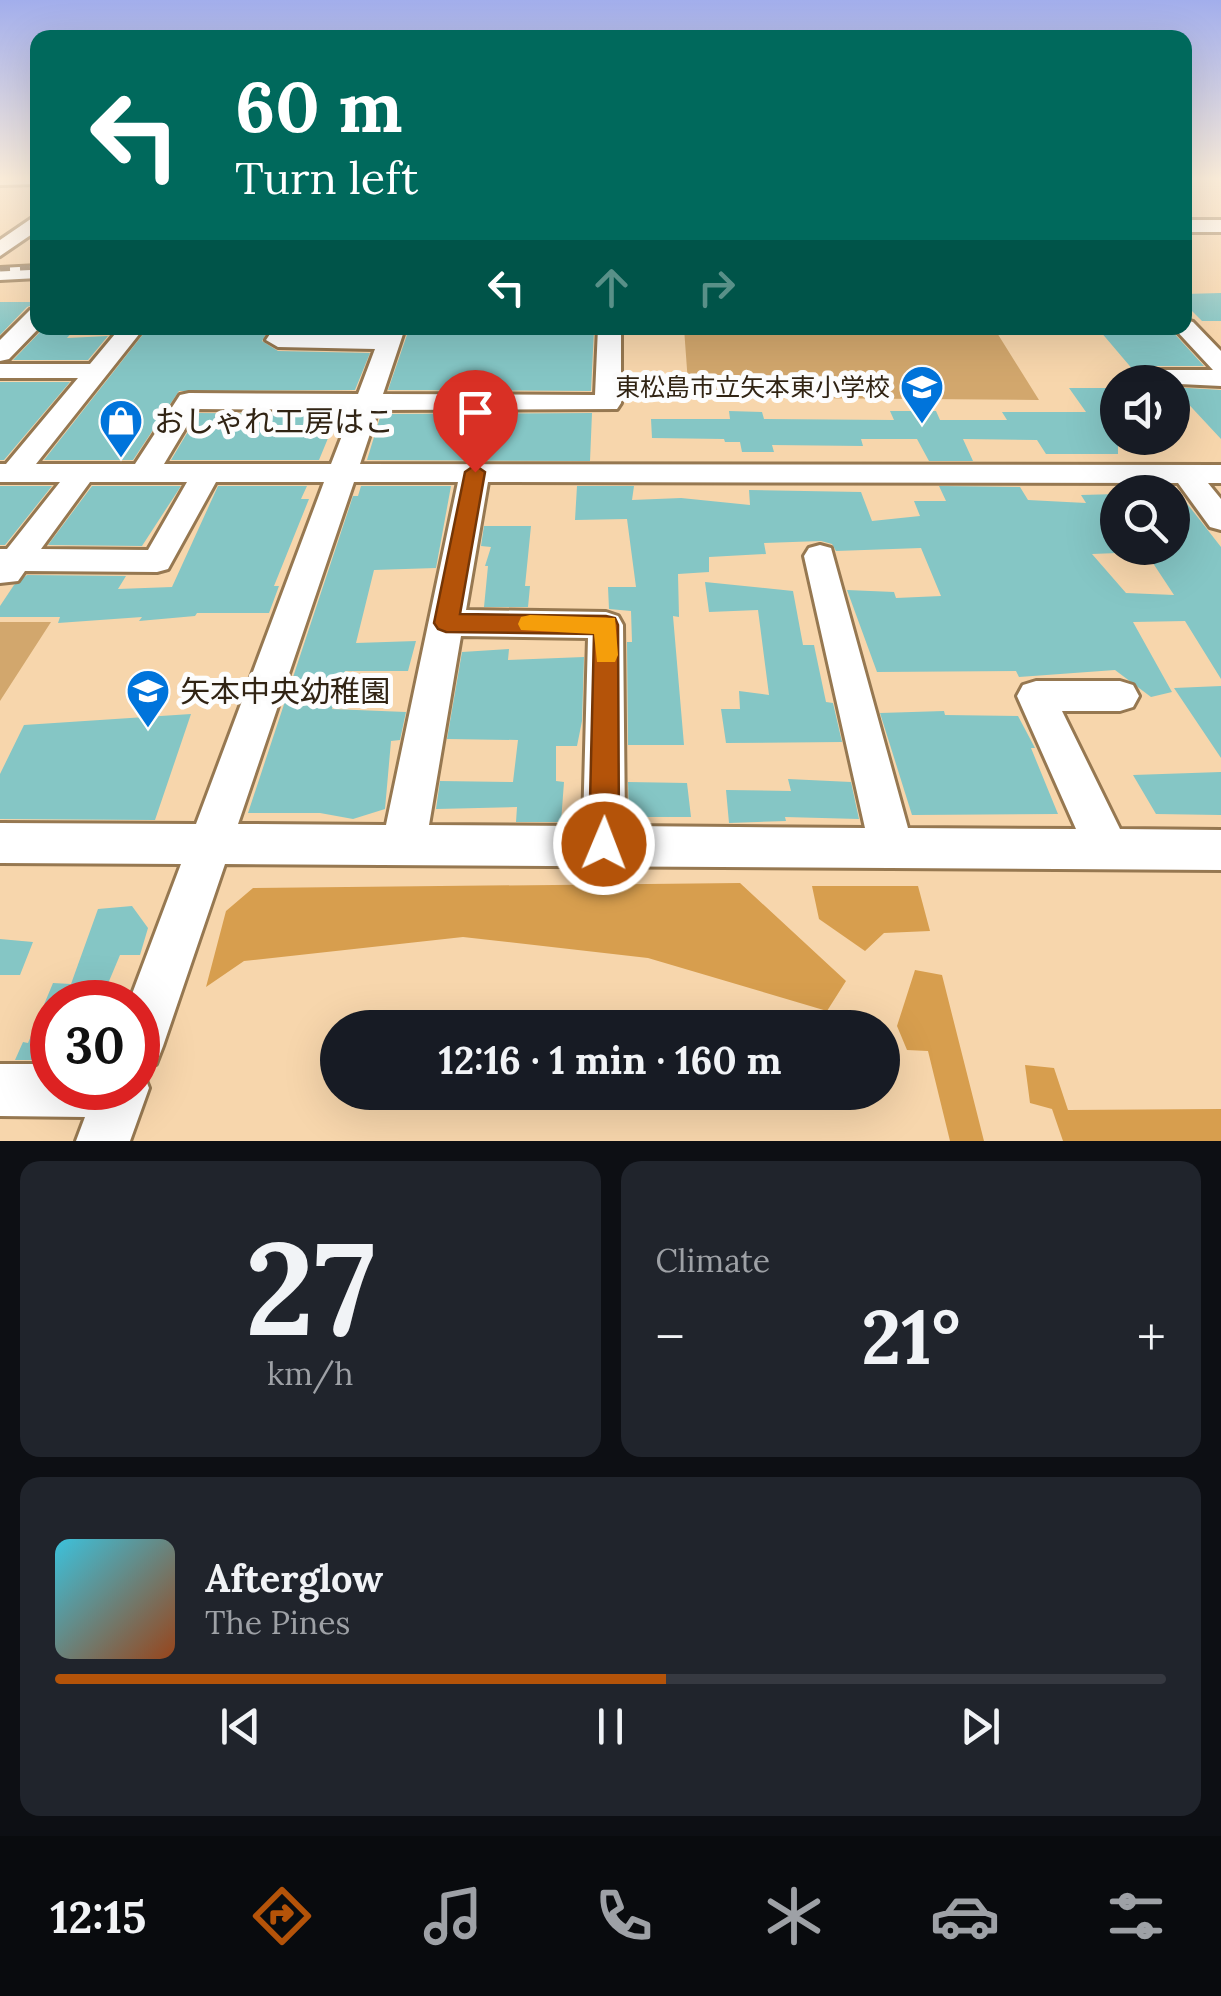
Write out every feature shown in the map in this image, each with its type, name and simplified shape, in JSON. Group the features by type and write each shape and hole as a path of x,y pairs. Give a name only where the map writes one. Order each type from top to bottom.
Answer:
{"street":[{"path":"0,250 25,230"},
{"path":"0,274 30,272"},
{"path":"0,294 30,272"},
{"path":"1192,324 1221,322"},
{"path":"0,354 30,323"},
{"path":"1192,333 1221,365"},
{"path":"7,473 126,335"},
{"path":"281,335 278,340 372,335"},
{"path":"160,984 391,335"},
{"path":"144,473 189,401 608,403 610,335"},
{"path":"0,371 96,371"},
{"path":"1190,378 1221,378"},
{"path":"5,567 82,472"},
{"path":"404,843 475,472"},
{"path":"7,473 1221,474"},
{"path":"5,567 157,562 207,473"},
{"path":"1186,474 1221,520"},
{"path":"820,556 891,846"},
{"path":"446,623 606,625 604,844"},
{"path":"1107,850 1036,696 1120,696"},
{"path":"0,843 1221,850"},
{"path":"0,1090 30,1086"},
{"path":"103,1141 114,1110"}],"shaded area":[{"path":"685,335 998,335 1039,400 689,397"},
{"path":"0,622 51,622 0,701"},
{"path":"740,883 846,981 828,1010 824,1010 648,958 463,937 244,961 206,987 226,911 253,888"},
{"path":"812,886 918,886 930,931 884,933 865,951 819,919"},
{"path":"915,970 942,975 984,1141 950,1141 928,1051 907,1050 900,1033 900,1017"},
{"path":"1025,1065 1054,1068 1068,1110 1221,1109 1221,1141 1063,1141 1052,1109 1030,1103"}],"building":[{"path":"1221,293 1221,321 1202,321 1192,311 1192,294"},
{"path":"0,302 30,302 30,306 0,335"},
{"path":"37,335 108,336 88,360 13,360"},
{"path":"142,335 266,335 262,341 278,351 370,353 355,390 179,391 133,460 44,460"},
{"path":"407,335 594,335 591,391 388,390"},
{"path":"1103,335 1176,335 1204,366 1129,365"},
{"path":"0,382 70,382 4,460 0,460"},
{"path":"1069,388 1100,388 1100,454 1046,454 1037,440 963,439 973,461 929,461 917,439 861,439 863,446 772,445 774,452 742,452 740,442 724,439 652,438 651,419 730,419 729,411 762,412 764,419 894,420 890,411 936,411 940,420 1007,420 1002,412 1086,412"},
{"path":"1190,388 1221,390 1221,439 1190,406"},
{"path":"199,413 347,414 342,426 331,431 319,460 171,460"},
{"path":"592,413 590,461 367,460 381,414"},
{"path":"0,486 52,486 5,545 0,545"},
{"path":"92,486 181,486 142,546 48,545"},
{"path":"218,486 307,486 301,499 309,499 274,586 279,586 269,613 197,613 139,621 142,617 58,623 60,617 0,617 0,606 14,585 27,575 126,576 118,589 172,587"},
{"path":"361,486 451,486 436,568 374,570 356,643 416,641 408,671 345,671 332,709 406,712 400,740 391,741 385,809 353,819 320,813 248,813 353,496 358,496"},
{"path":"577,486 634,486 632,500 681,498 750,505 749,490 861,492 872,521 920,516 914,501 946,501 939,486 1020,487 1028,500 1086,503 1081,495 1100,494 1100,554 1092,554 1100,565 1126,593 1174,595 1154,565 1190,565 1190,507 1221,547 1221,679 1185,621 1133,622 1172,692 1151,697 1115,670 1019,677 1016,671 877,672 847,590 894,592 896,598 941,596 921,548 836,551 832,544 821,541 764,543 766,554 709,557 709,572 678,574 679,617 673,616 684,745 628,745 627,642 632,642 631,611 609,609 608,587 636,587 627,519 575,520"},
{"path":"484,526 531,526 525,586 530,586 528,607 484,607 485,566 491,547 481,546"},
{"path":"705,582 793,591 803,645 814,645 826,702 833,703 842,742 726,743 721,709 740,709 739,691 769,695 758,610 709,612"},
{"path":"509,649 508,660 584,657 582,721 577,746 556,746 556,781 564,782 561,822 516,822 517,807 436,809 440,781 513,782 518,740 447,739 462,652"},
{"path":"1221,686 1221,758 1174,688"},
{"path":"944,711 945,715 1018,716 1035,748 1031,748 1058,814 912,815 880,713"},
{"path":"191,714 155,820 0,819 0,774 24,725"},
{"path":"1221,772 1221,815 1156,814 1133,775"},
{"path":"788,779 851,782 859,819 785,817 786,821 729,823 726,790 791,791"},
{"path":"628,782 687,783 691,817 629,817"},
{"path":"132,906 148,928 140,955 120,955 110,980 72,980 98,909"},
{"path":"0,939 33,942 20,975 0,975"},
{"path":"30,1038 30,1060 15,1060 23,1042 28,1043"}],"railway":[{"path":"0,269 30,267"}],"slow traffic":[{"path":"530,624 606,625 606,655"}],"place":[{"name":"東松島市立矢本東小学校","path":"922,425"},
{"name":"おしゃれ工房はこ","path":"121,459"},
{"name":"矢本中央幼稚園","path":"148,729"}],"route":[{"path":"475,472 446,623 606,625 604,844"}]}
